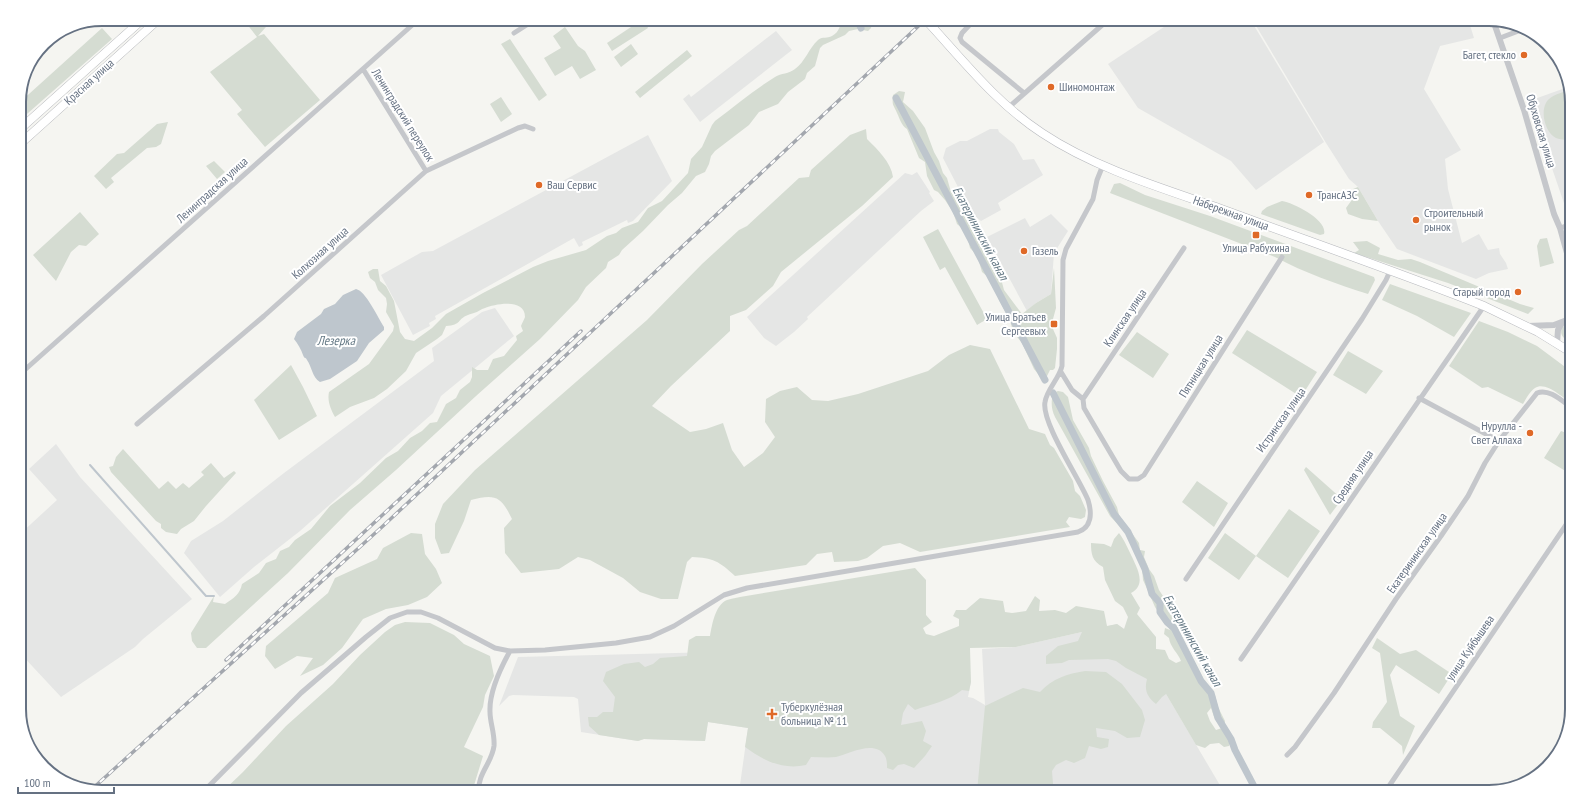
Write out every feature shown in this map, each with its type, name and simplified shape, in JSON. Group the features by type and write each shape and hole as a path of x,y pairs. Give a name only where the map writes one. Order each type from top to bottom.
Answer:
{"main road":[{"name":"Красная улица","path":"26,124 135,26"},
{"name":"Красная улица","path":"26,139 151,26"},
{"name":"Набережная улица","path":"931,26 994,94 1009,108 1030,125 1056,142 1103,165 1183,196 1484,306 1528,326 1565,348"}],"street":[{"name":"Ленинградская улица","path":"26,369 411,26"},
{"path":"514,33 525,26"},
{"path":"968,26 962,33 960,38 962,42 1024,93"},
{"path":"1009,108 1024,93 1101,26"},
{"name":"Обуховская улица","path":"1496,27 1526,116 1554,214 1565,246"},
{"path":"1500,38 1517,32"},
{"name":"Ленинградский переулок","path":"363,69 426,171"},
{"name":"Колхозная улица","path":"137,424 264,316 426,171 518,128 525,126 532,129"},
{"path":"210,785 301,693 390,618 407,612 421,612 438,618 495,648 510,651 553,649 642,639 657,635 724,596 747,588 1084,530 1091,517 1091,508 1050,426 1044,409 1048,393 1061,372 1063,260 1066,249 1093,199 1097,180 1103,165"},
{"path":"1560,228 1565,226"},
{"name":"Клинская улица","path":"1083,399 1184,248"},
{"name":"Пятницкая улица","path":"1083,399 1084,408 1121,471 1126,477 1132,480 1140,478 1144,474 1282,256"},
{"name":"Истринская улица","path":"1186,579 1358,325 1390,271"},
{"name":"Средняя улица","path":"1241,659 1419,398 1484,306"},
{"path":"1528,326 1550,326 1565,321"},
{"path":"1557,343 1558,330 1562,323"},
{"path":"1061,372 1072,390 1083,399"},
{"name":"Екатерининская улица","path":"1287,755 1295,747 1334,693 1396,599 1441,536 1468,496 1485,463 1499,441 1540,392 1548,392 1565,403"},
{"path":"1419,398 1499,441"},
{"name":"улица Куйбышева","path":"1390,785 1565,526"},
{"path":"479,785 479,780 494,746 493,727 490,715 491,696 510,651"}],"shaded area":[{"path":"248,26 267,26 258,36 264,34 320,100 265,147 237,114 242,110 210,72 257,37"},
{"path":"632,26 647,26 648,28 612,51 607,43"},
{"path":"840,26 871,26 868,31 858,29 849,31 845,35 823,45 820,48 815,66 807,73 805,79 788,92 778,104 759,112 749,125 715,151 711,156 705,172 696,176 682,193 622,250 619,255 608,262 606,268 586,287 578,300 540,339 350,510 288,573 206,648 197,648 192,641 191,633 214,596 213,602 225,604 234,598 240,590 242,584 259,573 266,563 276,559 280,551 289,547 295,540 311,529 330,506 360,483 386,458 398,451 410,438 422,431 430,423 437,422 446,404 456,398 460,390 470,382 472,377 472,367 477,370 488,370 493,359 504,356 517,340 516,336 523,331 521,326 525,317 524,311 515,305 495,305 468,315 455,324 446,326 442,335 416,353 406,371 387,389 374,398 350,407 335,417 329,402 329,392 369,364 393,331 394,326 386,312 386,298 378,290 375,282 370,278 368,272 373,269 378,269 380,281 386,286 394,301 400,332 405,339 414,341 432,328 446,314 483,293 533,267 586,250 607,236 638,222 648,208 662,201 688,173 691,159 702,147 715,121 767,82 777,76 795,69 802,63 818,40 830,37 838,30"},
{"path":"1165,26 1254,26 1324,142 1256,190 1231,161 1138,108 1108,64"},
{"path":"1256,26 1470,26 1474,38 1440,46 1424,89 1461,150 1445,159 1448,189 1462,243 1479,234 1488,250 1499,248 1500,254 1508,269 1489,273 1476,279 1397,249 1358,187 1349,179"},
{"path":"565,27 578,46 585,51 596,70 580,79 572,66 555,76 544,58 561,48 553,36"},
{"path":"102,28 112,39 26,115 26,97"},
{"path":"776,31 792,50 700,122 683,99 689,94 691,97"},
{"path":"510,39 547,95 539,101 501,44"},
{"path":"631,44 638,54 621,67 614,57"},
{"path":"687,50 692,56 640,98 635,92"},
{"path":"1564,88 1565,206 1529,101"},
{"path":"899,91 905,92 903,102 913,111 925,128 943,173 947,178 951,192 960,202 960,210 963,214 970,218 972,222 971,229 981,240 986,249 986,256 989,262 999,271 1004,290 1022,314 1051,294 1054,268 1056,308 1053,319 1053,329 1057,338 1057,349 1055,368 1050,370 1045,380 1043,380 1034,369 1022,343 1013,332 1010,320 988,277 982,272 977,255 970,248 964,230 957,224 953,212 945,200 938,192 934,190 927,176 925,162 919,158 907,129 902,124 893,105 893,95"},
{"path":"1564,92 1565,140 1556,138 1552,135 1548,131 1544,120 1544,108 1546,103 1551,97"},
{"path":"501,97 512,114 501,122 490,104"},
{"path":"168,122 161,144 156,147 147,148 111,178 114,182 106,189 94,176 117,154 124,153 157,124"},
{"path":"866,129 867,139 887,161 893,177 862,206 781,272 773,286 746,310 730,316 730,331 671,386 652,406 690,432 706,429 723,423 732,450 744,467 763,453 775,437 765,422 766,399 780,391 797,387 812,400 828,401 858,394 928,371 949,355 970,345 990,349 1029,429 1045,434 1050,445 1054,448 1073,481 1075,491 1080,496 1086,510 1085,517 1081,519 1069,517 1066,522 1070,527 920,552 900,543 883,546 867,558 858,561 834,562 832,552 817,554 806,565 735,576 711,559 692,557 687,562 678,599 661,599 640,592 623,578 590,560 578,557 559,569 521,573 505,553 504,528 512,519 501,501 492,497 471,500 464,521 449,553 441,554 435,538 435,524 443,504 475,470 647,320 702,264 739,230 747,226 799,178 809,177 811,170 850,135"},
{"path":"990,129 998,129 999,132 1014,144 1023,160 1034,159 1043,175 998,203 1001,210 981,221 972,214 943,158 946,148 960,141 967,141"},
{"path":"648,135 672,181 633,221 628,223 627,220 582,242 583,245 579,247 574,238 435,316 436,319 429,323 430,326 413,335 381,275 422,252 433,251"},
{"path":"214,161 225,172 217,179 206,166"},
{"path":"917,172 934,201 921,211 807,317 808,319 794,332 776,346 764,338 747,317 905,173 912,175"},
{"path":"1120,183 1145,195 1210,216 1374,277 1375,280 1368,294 1321,278 1275,257 1110,193 1114,184"},
{"path":"1358,187 1378,221 1362,219 1348,214 1346,208 1354,197 1353,189"},
{"path":"1282,201 1302,209 1316,218 1324,229 1324,234 1320,235 1261,214 1267,207"},
{"path":"80,212 99,234 86,246 79,245 71,252 56,281 33,255"},
{"path":"1051,214 1068,231 1054,253 1051,294 1036,303 1027,311 987,237 1025,218 1030,227"},
{"path":"938,229 987,319 977,325 945,267 940,270 923,237"},
{"path":"1547,238 1554,263 1540,267 1537,246 1540,239"},
{"path":"1367,241 1380,248 1378,254 1398,260 1411,259 1420,262 1520,304 1534,308 1528,314 1448,283 1354,253 1359,250 1353,242"},
{"path":"1390,284 1471,313 1454,337 1417,316 1382,300"},
{"path":"495,308 514,336 441,396 433,413 300,531 254,567 220,597 184,553 191,541 223,521 284,473 434,361 432,348 482,312"},
{"path":"1479,321 1508,332 1537,346 1565,367 1565,399 1549,388 1539,386 1531,391 1523,404 1488,387 1482,388 1449,366"},
{"path":"1565,326 1565,339 1561,332"},
{"path":"1247,330 1317,372 1301,397 1232,353"},
{"path":"1137,332 1169,354 1153,378 1119,355"},
{"path":"1348,351 1383,371 1366,394 1333,375"},
{"path":"291,365 317,416 279,440 254,400"},
{"path":"1058,391 1063,392 1068,397 1073,420 1089,448 1091,456 1117,507 1119,515 1139,543 1140,550 1145,551 1144,557 1154,576 1159,590 1167,602 1183,639 1204,680 1215,695 1218,707 1225,721 1224,726 1217,722 1211,708 1207,713 1216,730 1222,728 1225,731 1229,738 1229,746 1224,747 1219,743 1210,744 1205,748 1196,745 1166,694 1156,704 1150,699 1147,693 1147,679 1116,661 1108,659 1069,660 1062,663 1046,664 1046,656 1058,646 1078,641 1082,632 1016,647 970,648 971,682 969,691 962,690 946,700 915,710 908,704 903,713 901,725 922,721 926,731 923,741 932,746 914,768 904,764 898,765 893,770 887,768 886,757 881,751 869,748 836,757 811,757 806,765 782,765 767,760 745,747 748,728 708,722 705,741 644,739 638,741 599,735 589,726 588,717 597,717 603,712 613,712 615,697 603,681 606,672 624,664 639,662 645,667 653,664 660,658 687,656 689,640 696,636 710,636 715,616 720,606 727,600 739,597 915,568 926,580 926,615 932,622 923,628 926,634 934,636 959,626 959,619 953,616 956,610 966,610 980,598 1003,601 1005,612 1012,613 1026,611 1035,596 1040,600 1039,611 1055,610 1066,613 1076,606 1104,611 1107,626 1117,624 1124,629 1128,617 1123,607 1115,601 1105,580 1103,567 1094,560 1091,547 1091,543 1104,544 1111,547 1114,539 1119,533 1139,572 1140,582 1136,590 1131,593 1140,608 1137,614 1156,637 1156,649 1165,650 1169,659 1176,663 1181,661 1169,638 1164,634 1165,628 1170,630 1155,607 1143,580 1142,567 1131,541 1110,516 1055,417 1052,408 1052,399 1053,393"},
{"path":"1561,431 1565,432 1565,471 1544,458"},
{"path":"56,444 80,477 192,599 135,647 61,697 26,660 26,529 57,500 29,469"},
{"path":"123,449 159,489 168,481 176,489 183,483 189,488 204,475 201,472 211,463 224,478 234,471 236,473 194,521 181,529 177,534 166,532 161,528 161,524 156,521 111,472 109,467 113,466 116,457"},
{"path":"1306,467 1342,499 1330,515 1304,470"},
{"path":"1197,481 1228,503 1214,527 1182,502"},
{"path":"1289,509 1320,531 1288,578 1256,556"},
{"path":"411,533 422,534 425,554 436,569 442,583 427,597 408,605 386,609 363,619 342,648 323,665 300,676 313,658 297,656 275,669 265,656 266,646 328,593 335,578 377,559 383,548"},
{"path":"1225,533 1256,556 1239,580 1208,558"},
{"path":"405,622 430,623 454,635 464,644 490,656 494,676 485,695 483,707 464,747 483,756 474,785 229,785 286,726 333,684 360,655 395,625"},
{"path":"1117,624 1130,633 1220,785 740,785 748,728 708,722 705,741 644,739 638,741 581,732 578,699 574,697 513,695 509,696 499,706 518,657 835,649 971,682 968,697 973,698 985,705 982,649 1016,647"},
{"path":"1377,638 1400,654 1416,650 1452,674 1439,694 1396,665 1390,675 1400,716 1415,726 1403,755 1402,746 1380,728 1372,728 1373,722 1387,702 1380,653 1372,648"},
{"path":"1085,671 1106,672 1122,684 1142,710 1145,720 1140,737 1127,738 1115,731 1096,728 1097,737 1109,739 1108,747 1101,749 1089,746 1085,758 1074,763 1066,760 1056,765 1052,771 1053,784 1052,785 978,785 985,706 1023,688 1040,692 1055,680"}],"water":[{"name":"Лезерка","path":"356,289 364,295 372,305 384,327 384,330 369,343 357,361 330,379 320,382 315,377 309,363 294,339 297,332 321,314 324,309 335,304 343,295"}],"waterway":[{"name":"Екатерининский канал","path":"896,98 1045,380"},
{"name":"Екатерининский канал","path":"1053,393 1114,514 1128,532 1145,569 1152,594 1160,603 1160,612 1167,622 1174,628 1201,681 1211,693 1218,718 1231,739 1235,750 1253,785"},
{"path":"90,465 206,596 214,596"}],"railway":[{"path":"97,785 383,526 919,26"},
{"path":"226,660 581,331"}],"place":[{"name":"Багет, стекло","path":"1524,55"},
{"name":"Шиномонтаж","path":"1051,87"},
{"name":"Ваш Сервис","path":"539,185"},
{"name":"ТрансАЗС","path":"1309,195"},
{"name":"Строительный рынок","path":"1416,220"},
{"name":"Улица Рабухина","path":"1256,235"},
{"name":"Газель","path":"1024,251"},
{"name":"Старый город","path":"1518,292"},
{"name":"Улица Братьев Сергеевых","path":"1054,324"},
{"name":"Нурулла - Свет Аллаха","path":"1530,433"},
{"name":"Туберкулёзная больница № 11","path":"772,714"}]}
